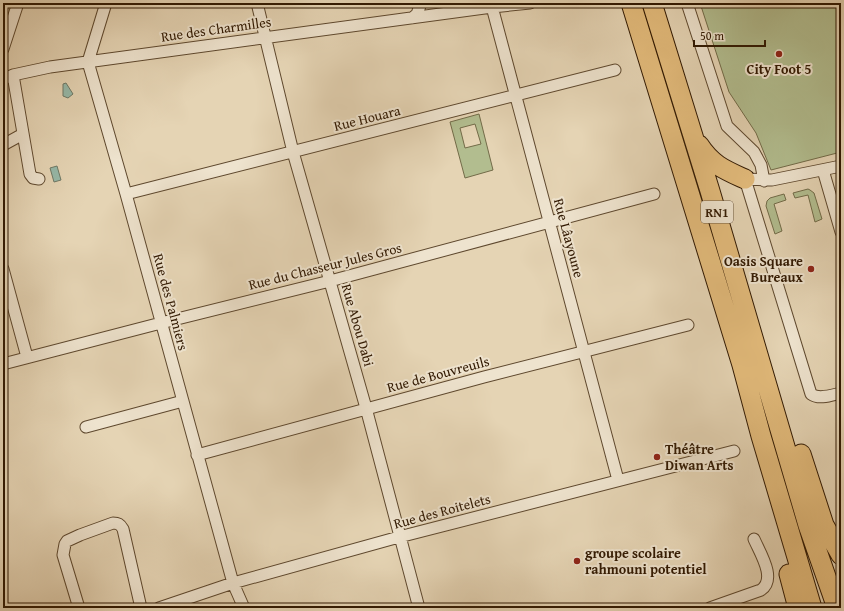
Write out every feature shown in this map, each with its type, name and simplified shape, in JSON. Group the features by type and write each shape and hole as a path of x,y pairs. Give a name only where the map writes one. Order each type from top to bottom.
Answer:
{"highway":[{"name":"RN1","path":"631,3 742,365 761,436 812,608"},
{"name":"RN1","path":"652,3 710,190 808,525 836,608"},
{"path":"694,137 706,156 726,170 745,179"},
{"path":"710,190 719,180 728,178 745,179"},
{"path":"690,192 693,214 708,277 751,427 798,608"},
{"path":"779,422 790,432 797,444 822,520 841,555"},
{"path":"779,422 793,454 841,599"},
{"path":"791,584 793,608"}],"street":[{"path":"3,49 18,3"},
{"path":"88,62 106,3"},
{"name":"Rue Abou Dabi","path":"257,3 293,152 366,408 419,608"},
{"path":"412,18 417,14 421,3"},
{"path":"480,3 491,5"},
{"name":"Rue des Charmilles","path":"8,77 50,67 412,18 491,5 530,3"},
{"path":"687,3 727,126 754,152 760,165 764,181"},
{"name":"Rue Lâayoune","path":"491,5 618,480"},
{"name":"Rue des Palmiers","path":"88,62 126,194 233,583 244,608"},
{"name":"Rue Houara","path":"126,194 615,70"},
{"path":"8,77 23,134 30,174 33,178 39,179"},
{"path":"3,145 23,134"},
{"path":"841,166 772,180 764,181 745,179 811,394 814,397 819,397 841,393"},
{"path":"823,170 841,232"},
{"name":"Rue du Chasseur Jules Gros","path":"3,364 549,223 654,194"},
{"path":"3,269 27,358"},
{"name":"Rue de Bouvreuils","path":"197,455 366,408 688,325"},
{"path":"86,427 183,401"},
{"name":"Rue des Roitelets","path":"162,608 233,583 399,537 734,451"},
{"path":"79,608 63,555 65,544 67,541 80,535 113,523 121,525 141,608"},
{"path":"710,608 761,590 767,585 768,574 754,539"}],"shaded area":[{"name":"City Foot 5","path":"700,3 841,3 841,152 771,170 756,133 729,92"},
{"path":"66,83 73,94 68,98 63,96 63,84"},
{"path":"479,114 493,170 465,178 450,122","holes":["475,124 481,144 465,148 460,128"]},
{"path":"57,166 61,180 54,182 50,168"},
{"path":"808,189 814,193 822,219 815,222 808,195 795,198 793,193"},
{"path":"784,194 786,200 774,204 782,231 775,234 766,206 767,201 770,198"}],"place":[{"name":"City Foot 5","path":"779,54"},
{"name":"Oasis Square Bureaux","path":"811,269"},
{"name":"Théâtre Diwan Arts","path":"657,457"},
{"name":"groupe scolaire rahmouni potentiel","path":"577,561"}]}
